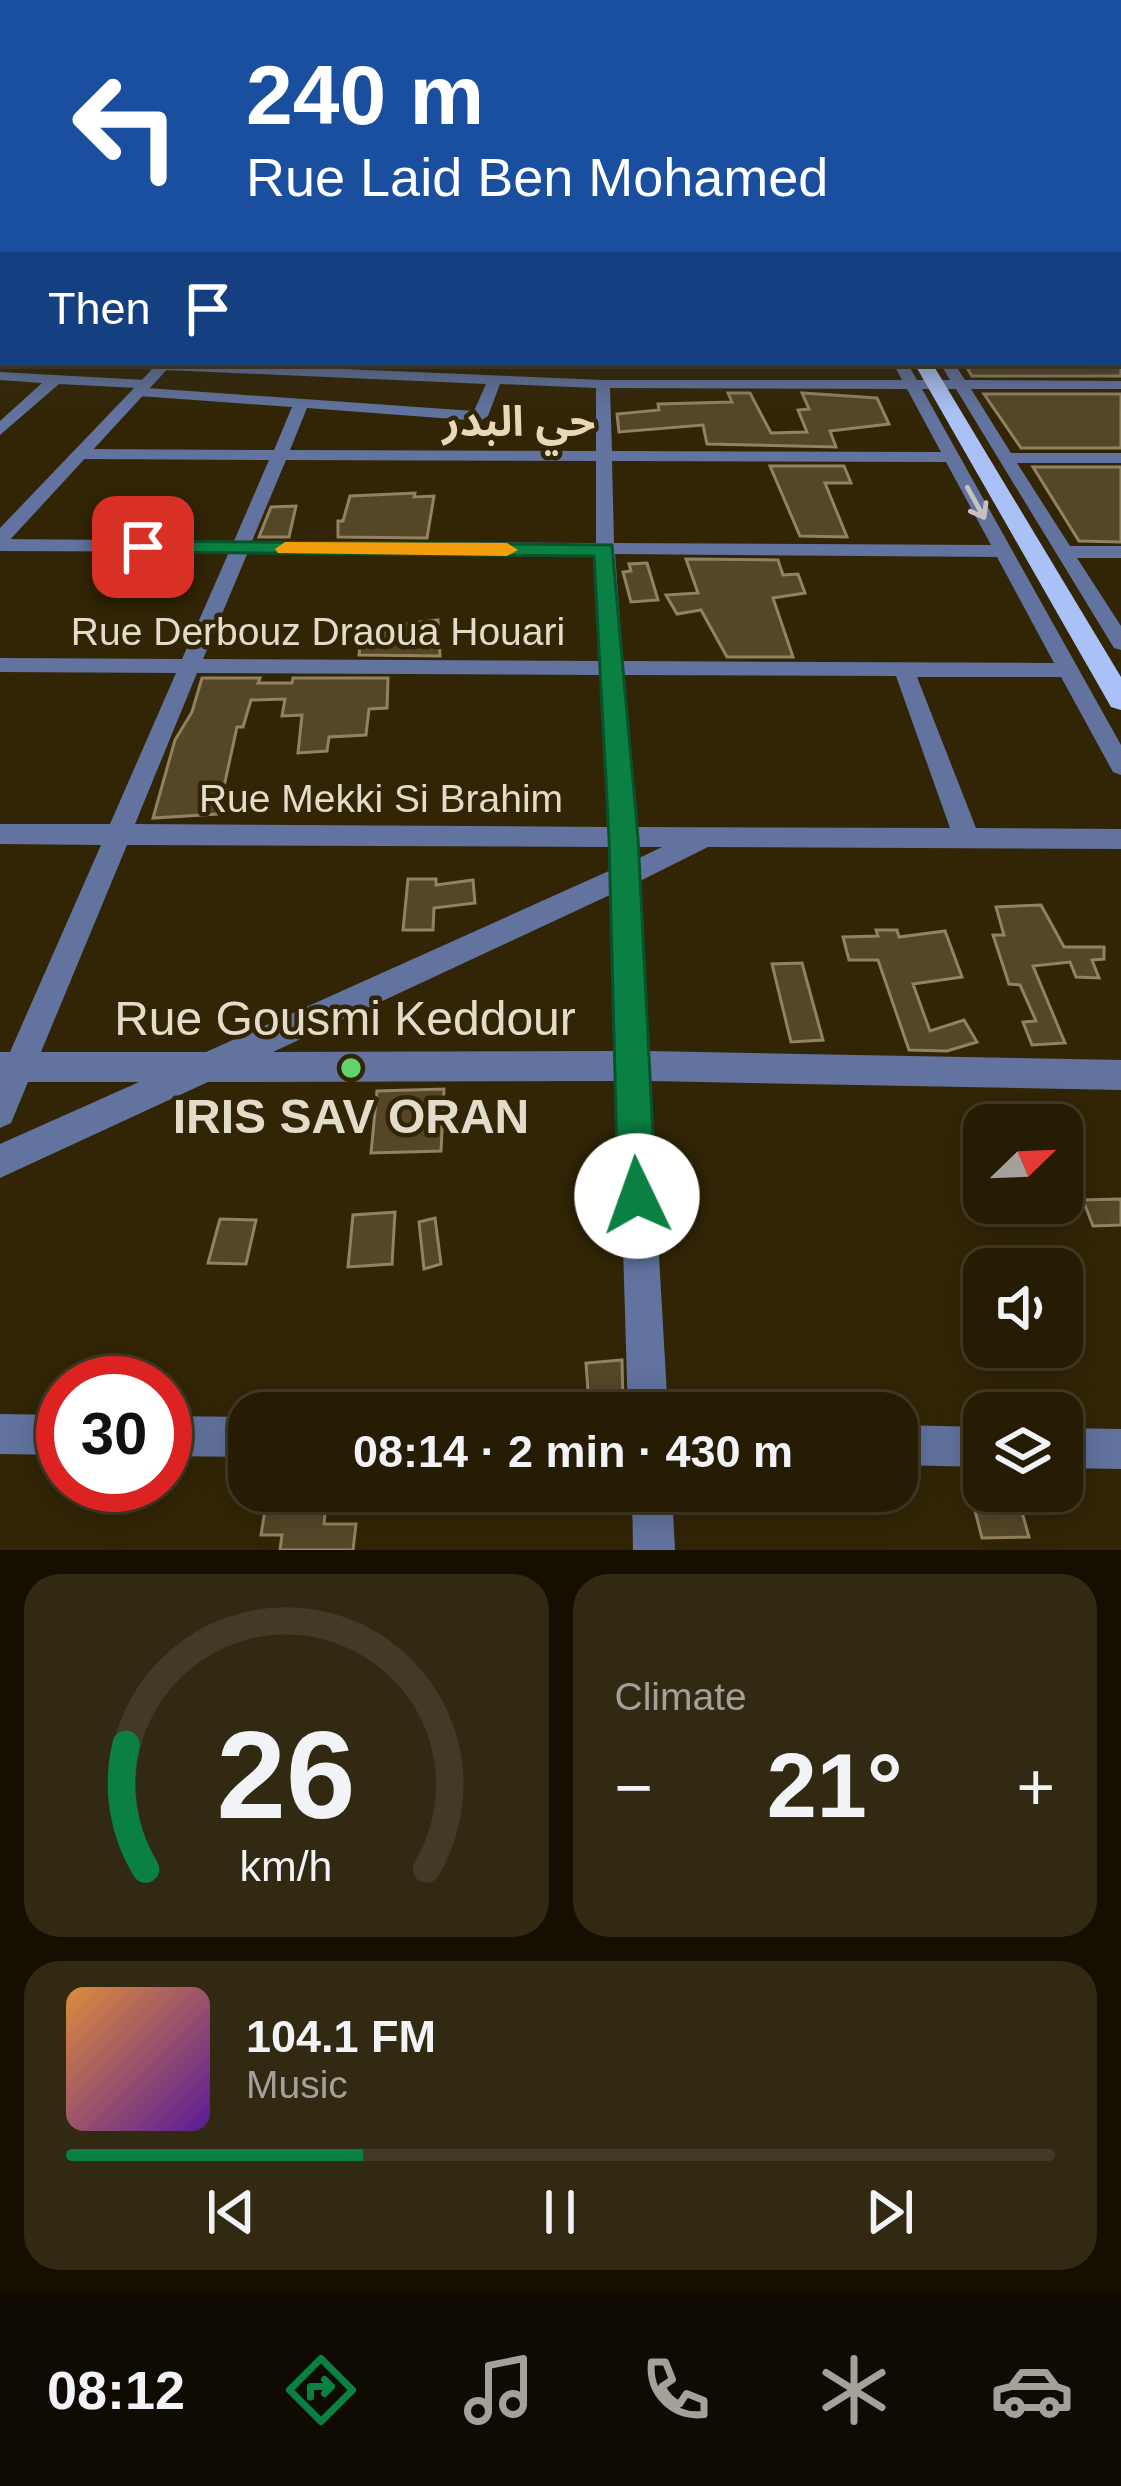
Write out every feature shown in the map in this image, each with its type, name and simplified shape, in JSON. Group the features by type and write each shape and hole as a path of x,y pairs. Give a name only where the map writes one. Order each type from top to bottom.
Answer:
{"main road":[{"path":"935,375 1121,700"}],"street":[{"path":"0,542 163,366"},
{"path":"185,366 617,384 935,375 1121,385"},
{"path":"631,366 617,384 604,456 604,550 623,838 647,1392"},
{"path":"935,375 951,457 1121,766"},
{"path":"935,375 1006,458 1121,643"},
{"path":"0,376 481,416 494,381"},
{"path":"0,430 55,379"},
{"path":"0,1112 10,1067 302,402"},
{"path":"80,454 951,457"},
{"path":"1006,458 1121,458"},
{"path":"0,542 238,549 1003,551"},
{"path":"1064,552 1121,553"},
{"name":"Rue Derbouz Draoua Houari","path":"0,665 1068,670"},
{"path":"904,670 967,838"},
{"name":"Rue Mekki Si Brahim","path":"0,835 1121,839"},
{"path":"0,1161 704,840"},
{"name":"Rue Gousmi Keddour","path":"10,1067 631,1066 1121,1075"},
{"path":"0,1435 36,1435"},
{"path":"192,1436 228,1437"},
{"path":"918,1445 963,1447"},
{"path":"1083,1448 1121,1449"},
{"path":"653,1512 655,1550"}],"building":[{"path":"966,366 1121,366 1121,376 972,376"},
{"path":"728,393 750,393 771,433 807,432 798,410 809,409 802,393 877,398 889,424 830,431 836,447 707,444 703,425 619,432 617,414 659,410 658,404 732,402"},
{"path":"984,394 1121,394 1121,448 1021,448"},
{"path":"770,466 844,466 851,483 825,483 847,537 800,536"},
{"path":"1033,467 1121,467 1121,542 1079,541"},
{"path":"415,493 414,497 434,496 427,538 338,537 338,521 343,521 350,496"},
{"path":"296,506 289,537 259,537 271,507"},
{"path":"686,559 778,560 783,575 798,574 805,593 773,598 793,657 727,657 701,610 677,614 666,595 698,593"},
{"path":"647,563 658,600 631,602 623,572 631,571 629,564"},
{"path":"438,620 440,656 359,655 360,646 375,645 377,627"},
{"path":"202,678 292,683 293,678 388,678 387,708 369,709 366,735 329,737 327,751 298,753 302,715 282,716 285,699 251,700 243,727 237,727 218,814 153,818 175,740 192,712"},
{"path":"408,879 436,879 436,885 473,880 475,903 434,908 433,930 403,930"},
{"path":"1041,905 1064,947 1104,947 1104,959 1092,960 1099,978 1076,977 1070,962 1033,966 1065,1043 1032,1045 1023,1022 1036,1021 1020,985 1009,984 993,935 1004,935 996,907"},
{"path":"876,930 897,930 899,937 945,931 962,977 913,984 930,1031 964,1020 977,1042 947,1051 909,1050 878,960 849,960 843,937 878,936"},
{"path":"802,963 823,1040 791,1042 772,964"},
{"path":"444,1089 441,1151 371,1153 377,1091"},
{"path":"1121,1199 1121,1225 1093,1226 1083,1200"},
{"path":"395,1212 392,1264 348,1267 353,1215"},
{"path":"435,1218 441,1264 424,1269 419,1222"},
{"path":"220,1219 256,1220 246,1264 208,1263"},
{"path":"622,1360 623,1392 588,1392 586,1363"},
{"path":"265,1512 325,1512 324,1524 356,1524 353,1550 280,1550 282,1535 261,1535"},
{"path":"975,1512 1022,1512 1029,1537 982,1538"}],"slow traffic":[{"path":"285,549 507,550"}],"place":[{"name":"IRIS SAV ORAN","path":"351,1068"}],"district":[{"name":"حي البدر","path":"519,421"}],"route":[{"path":"143,547 604,550 623,838 637,1196"}]}
